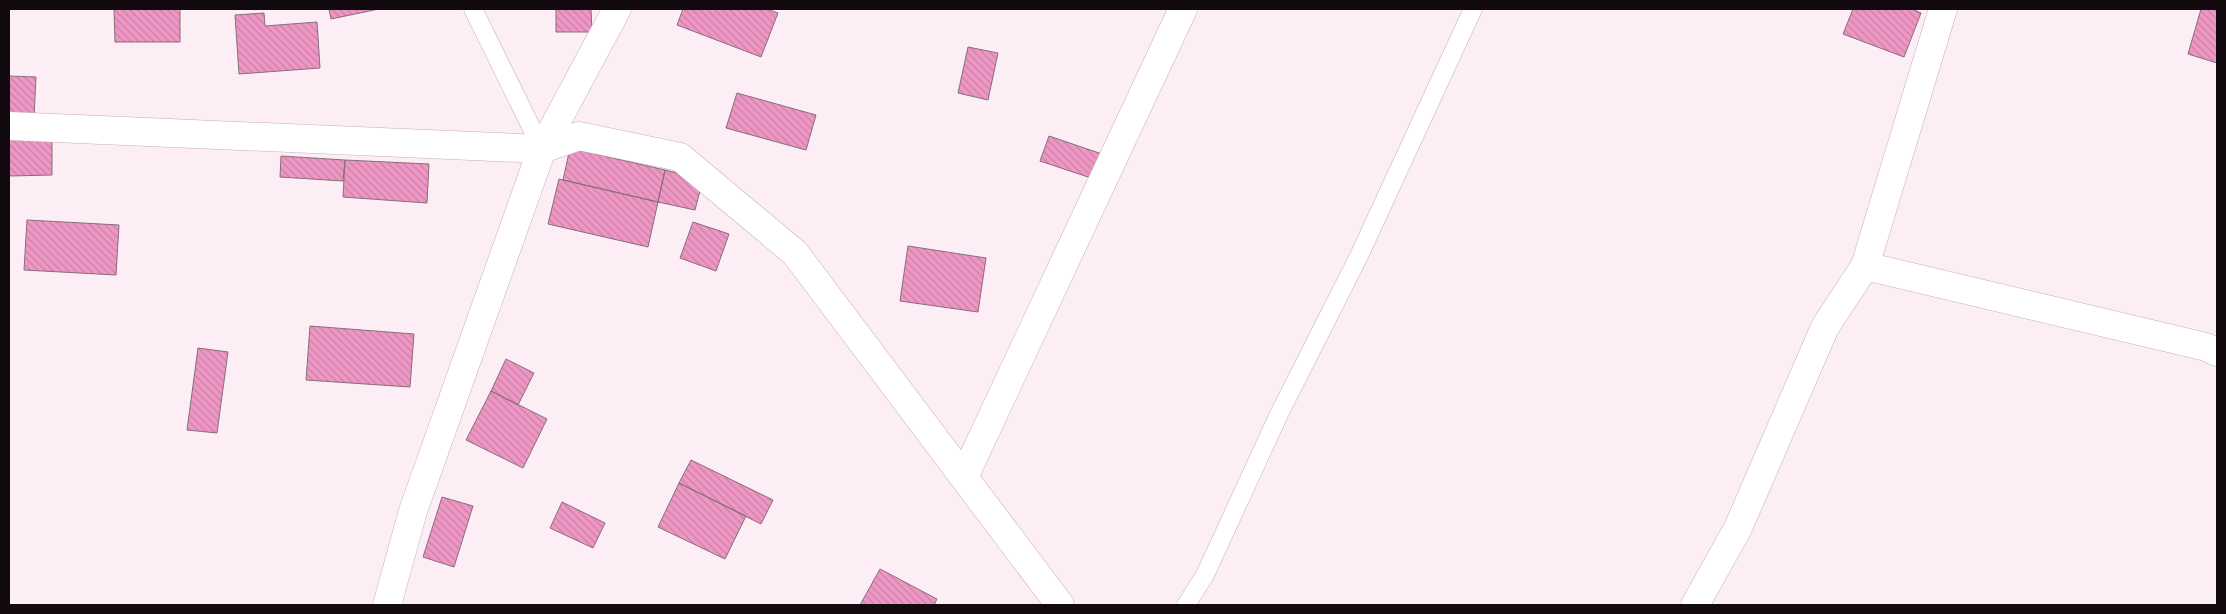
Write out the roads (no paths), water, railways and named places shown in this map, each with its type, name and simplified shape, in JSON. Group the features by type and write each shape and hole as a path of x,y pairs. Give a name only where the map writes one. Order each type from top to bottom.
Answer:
{"street":[{"path":"387,605 413,511 542,149 617,9"},
{"path":"964,478 1183,9"},
{"path":"1695,605 1738,528 1825,327 1865,266 1943,9"},
{"path":"9,126 542,149 579,136 680,157 795,253 1060,605"},
{"path":"1865,266 2206,347 2217,352"}],"lane":[{"path":"473,9 542,149"},
{"path":"1186,605 1205,575 1280,412 1358,258 1473,9"}]}
